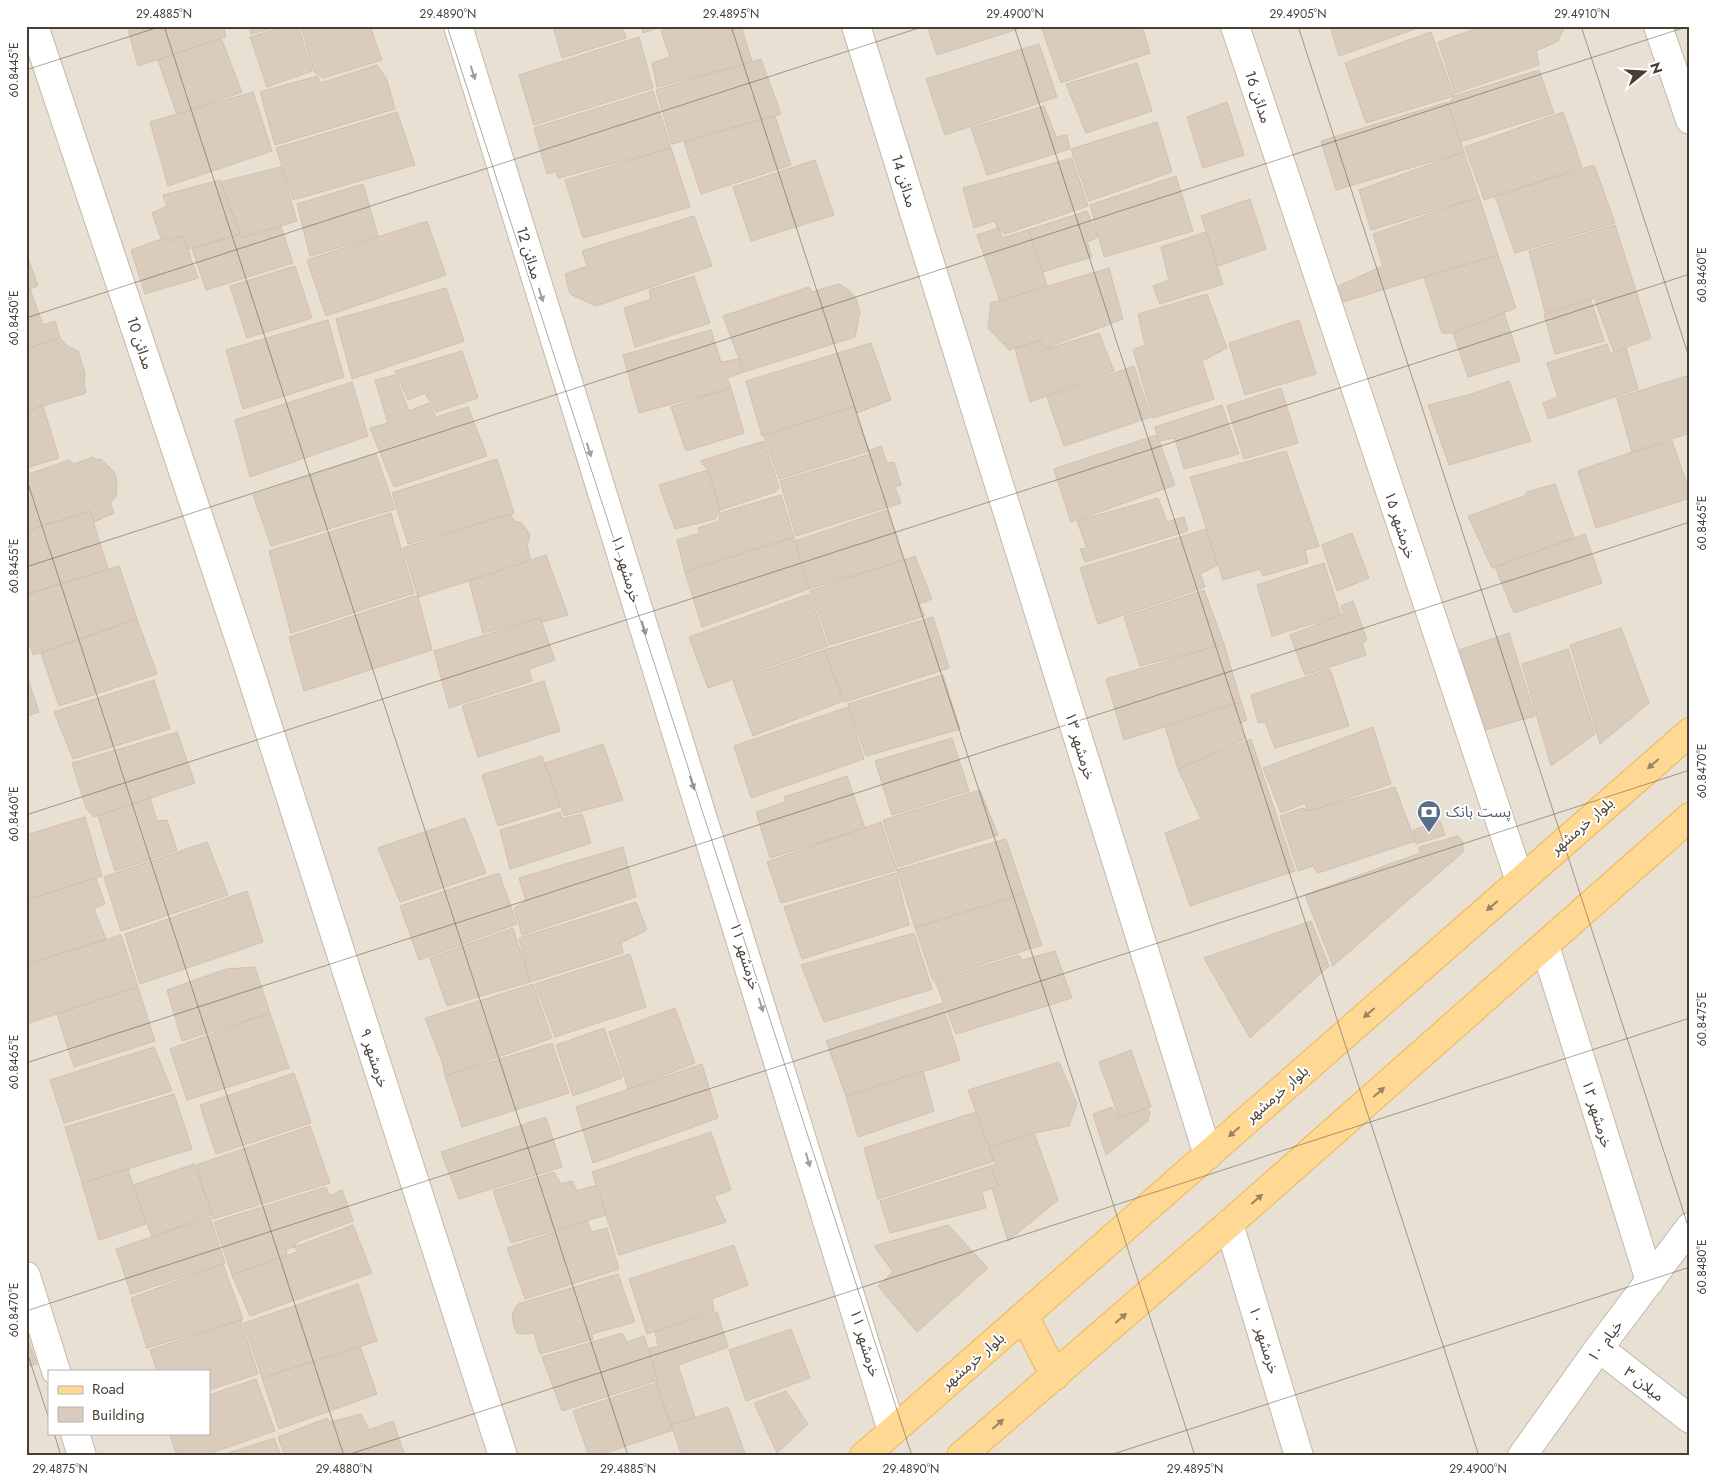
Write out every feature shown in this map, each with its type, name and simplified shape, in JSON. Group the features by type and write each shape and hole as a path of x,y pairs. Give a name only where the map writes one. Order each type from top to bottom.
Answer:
{"main road":[{"name":"بلوار خرمشهر","path":"864,1456 1690,732"},
{"path":"961,1456 1229,1224 1690,817"},
{"path":"1024,1316 1054,1376"}],"street":[{"name":"مدائن 10","path":"34,26 246,660"},
{"name":"مدائن 12","path":"458,26 599,481"},
{"name":"مدائن 14","path":"856,26 953,336"},
{"name":"مدائن 16","path":"1235,26 1282,168"},
{"path":"1658,26 1690,120"},
{"name":"خرمشهر ۱۵","path":"1282,168 1520,881"},
{"name":"خرمشهر ۱۳","path":"953,336 1208,1155"},
{"name":"خرمشهر ۱۱","path":"599,481 892,1431"},
{"name":"خرمشهر ۹","path":"246,660 502,1456"},
{"name":"خرمشهر ۱۲","path":"1545,946 1650,1281"},
{"name":"خرمشهر ۱۰","path":"1229,1224 1299,1456"},
{"name":"خیام ۱۰","path":"1522,1456 1599,1348 1689,1230"},
{"path":"26,1276 56,1370"},
{"name":"میلان ۳","path":"1599,1348 1690,1420"},
{"path":"75,1434 82,1456"}],"shaded area":[{"path":"26,26 1690,26 1690,1456 26,1456"}],"building":[{"path":"127,26 223,26 226,37 138,66"},
{"path":"248,26 280,26 251,34"},
{"path":"286,26 298,26 312,71 267,87 250,37"},
{"path":"370,26 382,60 323,78 314,72 301,27"},
{"path":"553,26 622,26 626,38 562,58"},
{"path":"642,26 662,26 643,33"},
{"path":"673,26 741,26 752,62 657,87 652,63 670,57 661,31"},
{"path":"927,26 1018,26 1018,29 937,55"},
{"path":"1041,26 1142,26 1150,53 1061,83"},
{"path":"1330,26 1414,26 1415,29 1339,56"},
{"path":"1484,26 1564,26 1564,28 1558,41 1536,51 1539,65 1455,93 1438,42"},
{"path":"1431,32 1454,96 1366,123 1345,63"},
{"path":"639,37 653,88 534,125 519,75"},
{"path":"221,38 242,92 177,115 158,60"},
{"path":"1039,44 1057,97 945,135 926,79"},
{"path":"761,59 781,114 672,144 656,90"},
{"path":"1137,63 1152,111 1086,133 1066,84"},
{"path":"377,65 387,80 395,109 275,145 260,92 317,76 321,83"},
{"path":"1539,70 1554,113 1460,142 1448,104 1454,96"},
{"path":"653,91 671,148 558,178 556,171 547,174 534,128"},
{"path":"253,92 272,151 168,186 150,122"},
{"path":"1227,102 1244,155 1203,168 1187,117"},
{"path":"1447,102 1464,152 1336,190 1321,141"},
{"path":"1044,106 1056,137 1067,135 1070,149 987,175 971,128"},
{"path":"397,112 415,165 293,200 276,148"},
{"path":"1563,112 1582,167 1484,200 1465,147"},
{"path":"775,116 791,165 701,194 684,142"},
{"path":"1157,122 1172,172 1089,201 1071,149"},
{"path":"671,148 690,207 583,238 565,180"},
{"path":"1464,152 1479,197 1371,230 1359,190"},
{"path":"1072,158 1088,206 1005,234 994,221 974,228 963,188"},
{"path":"815,160 834,215 751,241 733,187"},
{"path":"1594,165 1615,223 1515,253 1495,196"},
{"path":"281,167 297,221 241,238 221,182"},
{"path":"1176,176 1193,231 1104,257 1090,205"},
{"path":"220,180 240,234 188,249 183,236 170,241 164,238 161,239 152,213 167,206 163,195"},
{"path":"363,184 378,236 310,256 297,204"},
{"path":"1479,197 1498,255 1339,303 1336,287 1383,266 1373,234"},
{"path":"1250,199 1266,249 1218,266 1201,216"},
{"path":"1087,211 1098,237 1087,242 1092,257 1042,272 1028,230"},
{"path":"694,216 712,266 596,306 570,294 565,274 587,266 582,251"},
{"path":"427,221 446,275 326,316 307,260"},
{"path":"1615,225 1651,338 1614,352 1594,298 1545,312 1529,251"},
{"path":"281,226 293,263 206,290 192,249 240,234 241,238"},
{"path":"998,228 1003,238 1028,230 1047,285 1000,301 977,235"},
{"path":"1206,232 1223,284 1160,304 1153,286 1169,280 1161,247"},
{"path":"183,236 198,278 145,294 131,250 164,238 170,241"},
{"path":"26,253 38,286 26,290"},
{"path":"1498,255 1516,308 1453,333 1442,333 1424,277"},
{"path":"295,266 312,318 247,338 230,286"},
{"path":"1109,268 1123,319 1046,349 1040,340 1009,350 988,328 991,303"},
{"path":"694,276 710,323 635,347 624,308 651,299 649,290"},
{"path":"838,284 848,289 856,299 860,312 855,337 744,372 723,316 809,287 813,292"},
{"path":"446,288 464,341 352,379 336,319"},
{"path":"30,289 43,325 55,321 60,338 26,349 26,290"},
{"path":"1207,294 1227,348 1202,361 1214,399 1153,418 1133,350 1145,345 1138,314"},
{"path":"1591,300 1604,341 1555,354 1544,314"},
{"path":"1504,313 1520,361 1468,377 1453,333"},
{"path":"328,320 344,377 243,409 226,350"},
{"path":"1299,320 1316,374 1245,395 1229,343"},
{"path":"711,330 721,362 739,359 744,372 727,378 731,388 639,413 623,355"},
{"path":"1099,333 1114,371 1030,402 1015,349 1040,340 1046,349"},
{"path":"60,338 67,346 78,351 85,373 84,384 86,393 26,411 26,349"},
{"path":"871,343 891,400 857,413 853,407 762,436 746,381"},
{"path":"1607,344 1610,354 1626,348 1638,389 1548,419 1543,403 1558,397 1547,363"},
{"path":"462,351 478,398 436,412 425,393 408,400 395,371"},
{"path":"1134,366 1151,417 1064,446 1047,397"},
{"path":"395,375 409,411 429,403 436,417 468,407 487,456 394,487 370,428 388,423 375,380"},
{"path":"1690,375 1690,433 1632,452 1617,398"},
{"path":"1509,381 1531,441 1449,465 1428,405 1472,394"},
{"path":"352,382 368,436 250,477 235,420"},
{"path":"731,388 744,433 686,451 671,407"},
{"path":"1281,388 1298,443 1244,459 1227,406"},
{"path":"1222,405 1239,454 1184,469 1175,438 1159,441 1155,427"},
{"path":"43,406 59,458 26,468 26,411"},
{"path":"853,407 869,451 779,479 764,435"},
{"path":"1157,435 1175,485 1071,522 1054,469"},
{"path":"764,441 779,487 775,492 720,510 708,470 700,461"},
{"path":"1672,441 1690,493 1690,498 1596,528 1578,471 1632,452"},
{"path":"881,446 887,463 894,462 901,485 895,487 901,503 796,536 780,481 870,454 869,451"},
{"path":"1286,451 1319,546 1305,550 1308,563 1263,576 1260,569 1223,580 1190,477"},
{"path":"376,454 395,509 271,546 253,495"},
{"path":"93,457 96,460 101,459 115,473 117,483 116,497 110,503 114,513 94,522 90,511 26,531 26,475 69,460 74,464"},
{"path":"497,459 514,513 408,544 392,493"},
{"path":"708,470 720,510 715,519 675,529 659,485"},
{"path":"1555,484 1574,537 1492,568 1468,516 1527,495 1527,492"},
{"path":"781,495 794,537 685,572 677,540 700,533 698,528 719,521 720,513"},
{"path":"1158,498 1167,522 1184,517 1188,531 1085,562 1080,549 1087,548 1077,521"},
{"path":"887,510 903,560 809,589 795,541"},
{"path":"90,511 108,569 27,594 26,531"},
{"path":"391,513 414,593 291,633 269,551"},
{"path":"510,514 515,521 522,523 530,535 527,546 531,561 418,597 403,548"},
{"path":"1206,529 1217,565 1200,574 1205,587 1098,624 1080,568"},
{"path":"1352,533 1369,578 1337,591 1322,545"},
{"path":"1585,534 1602,583 1514,613 1495,567"},
{"path":"794,537 809,589 702,627 685,572"},
{"path":"546,555 568,615 542,622 540,618 483,633 469,581"},
{"path":"915,556 932,599 919,604 925,616 830,645 810,591"},
{"path":"1324,563 1341,615 1272,636 1257,585"},
{"path":"119,566 137,619 33,655 26,633 26,595"},
{"path":"1204,590 1224,644 1140,666 1124,617"},
{"path":"809,594 828,646 708,688 689,637"},
{"path":"414,596 418,597 432,650 304,691 289,637"},
{"path":"1353,601 1367,640 1362,643 1366,655 1305,675 1290,635 1344,614 1341,606"},
{"path":"933,617 949,668 845,702 824,650"},
{"path":"540,618 555,660 529,669 532,681 449,708 434,651"},
{"path":"137,619 157,674 59,706 41,653"},
{"path":"1621,628 1649,703 1600,744 1570,645"},
{"path":"1509,633 1535,716 1474,733 1448,654"},
{"path":"1224,644 1241,702 1124,740 1106,679"},
{"path":"1568,649 1595,734 1551,766 1522,664"},
{"path":"824,650 843,701 753,736 733,681"},
{"path":"1330,669 1349,726 1275,748 1265,722 1258,723 1251,695"},
{"path":"26,673 39,712 26,716"},
{"path":"943,675 960,729 866,756 848,704"},
{"path":"154,680 170,729 73,759 54,712"},
{"path":"544,681 560,731 478,757 462,706"},
{"path":"1241,702 1247,720 1239,724 1245,739 1178,769 1165,726"},
{"path":"848,707 864,759 751,798 734,746"},
{"path":"1373,727 1391,784 1308,811 1305,803 1281,813 1263,768"},
{"path":"177,732 195,783 94,817 86,808 72,763"},
{"path":"952,738 969,791 892,815 875,761"},
{"path":"1251,739 1295,871 1190,906 1165,833 1201,819 1178,769"},
{"path":"603,744 623,800 564,816 545,763"},
{"path":"542,756 560,807 498,826 482,775"},
{"path":"847,776 865,828 770,858 756,812 785,802 784,797"},
{"path":"1395,787 1415,841 1318,873 1313,866 1298,871 1280,816 1303,808 1308,811"},
{"path":"980,790 998,835 898,867 883,820"},
{"path":"150,798 157,821 167,820 177,850 115,871 98,816"},
{"path":"560,812 562,819 582,814 591,843 510,869 500,830"},
{"path":"85,817 102,876 26,900 26,835"},
{"path":"465,818 486,873 400,902 378,848"},
{"name":"پست بانک","path":"1440,821 1445,835 1416,844 1413,830"},
{"path":"881,822 897,870 781,903 767,862"},
{"path":"1458,836 1463,842 1463,852 1333,966 1305,895 1420,853 1419,847"},
{"path":"1006,839 1024,893 915,928 897,870"},
{"path":"207,842 228,895 121,931 104,877"},
{"path":"623,847 636,897 522,935 514,908 526,901 519,878"},
{"path":"499,873 517,924 419,960 400,906"},
{"path":"896,873 909,925 802,959 784,907"},
{"path":"96,878 105,904 94,909 106,939 26,964 26,900"},
{"path":"247,891 263,942 140,984 125,934"},
{"path":"1024,893 1042,945 933,980 915,928"},
{"path":"636,902 647,930 621,943 623,953 530,982 519,938"},
{"path":"1311,921 1329,966 1250,1038 1204,958"},
{"path":"513,928 530,982 447,1006 430,958"},
{"path":"914,933 932,989 824,1022 801,965"},
{"path":"121,935 138,987 29,1023 26,1015 26,965"},
{"path":"1055,951 1072,998 956,1034 935,981 1019,955 1022,960"},
{"path":"630,954 646,1007 555,1037 535,984"},
{"path":"255,967 270,1013 182,1041 167,990 226,969"},
{"path":"533,984 552,1038 445,1076 443,1064 425,1018"},
{"path":"138,987 155,1041 74,1067 57,1014"},
{"path":"942,1003 960,1060 846,1096 826,1041"},
{"path":"675,1008 695,1063 628,1089 609,1032"},
{"path":"270,1013 289,1068 187,1100 170,1049"},
{"path":"604,1028 622,1078 573,1096 556,1045"},
{"path":"552,1043 569,1093 462,1127 445,1076"},
{"path":"154,1047 172,1091 64,1123 50,1080"},
{"path":"1131,1050 1151,1107 1119,1117 1099,1062"},
{"path":"1059,1062 1077,1104 1069,1126 1034,1133 989,1147 968,1090"},
{"path":"702,1064 718,1118 593,1163 576,1107"},
{"path":"923,1071 934,1111 858,1137 846,1096"},
{"path":"294,1073 311,1123 216,1154 200,1105"},
{"path":"174,1094 192,1149 82,1183 65,1127"},
{"path":"1112,1107 1119,1117 1146,1109 1150,1112 1148,1121 1106,1155 1093,1114"},
{"path":"976,1112 994,1161 878,1199 864,1148"},
{"path":"546,1117 562,1167 459,1199 441,1152"},
{"path":"310,1126 330,1183 213,1219 196,1165"},
{"path":"711,1132 731,1190 714,1196 726,1222 619,1255 592,1172"},
{"path":"1034,1133 1058,1200 1008,1241 992,1188 998,1186 990,1166 996,1164 989,1147"},
{"path":"194,1164 212,1214 152,1237 133,1185"},
{"path":"990,1166 998,1186 982,1192 986,1208 890,1233 880,1201"},
{"path":"128,1169 146,1224 99,1240 82,1183"},
{"path":"554,1172 561,1184 572,1181 577,1191 597,1185 606,1215 511,1243 493,1191"},
{"path":"326,1187 330,1196 342,1190 353,1221 297,1242 295,1247 286,1249 287,1254 232,1275 214,1222"},
{"path":"210,1217 225,1263 131,1294 116,1249"},
{"path":"587,1221 592,1232 607,1228 619,1269 525,1299 507,1248"},
{"path":"353,1225 372,1273 250,1316 232,1275 297,1252 295,1247"},
{"path":"948,1225 988,1268 917,1332 878,1286 893,1272 874,1246"},
{"path":"734,1245 748,1285 712,1299 714,1311 647,1334 629,1279"},
{"path":"223,1264 243,1319 147,1348 131,1298"},
{"path":"618,1274 635,1322 592,1334 593,1339 540,1354 534,1333 518,1334 514,1327 512,1314 518,1304"},
{"path":"358,1284 377,1341 262,1378 244,1323"},
{"path":"717,1312 728,1347 678,1365 695,1417 671,1425 656,1383 658,1380 648,1349 658,1346 655,1332"},
{"path":"241,1320 258,1374 210,1390 210,1370 157,1370 150,1350"},
{"path":"791,1329 810,1378 746,1401 729,1350"},
{"path":"622,1333 627,1342 644,1336 658,1380 562,1411 542,1357"},
{"path":"26,1334 37,1364 26,1367"},
{"path":"360,1346 377,1394 279,1429 262,1378"},
{"path":"256,1379 275,1431 202,1456 177,1456 169,1434 210,1434 210,1395"},
{"path":"656,1383 673,1430 597,1456 589,1456 573,1411"},
{"path":"786,1391 808,1424 777,1453 754,1403"},
{"path":"728,1407 746,1456 682,1456 671,1425"},
{"path":"361,1414 369,1430 393,1421 405,1456 285,1456 278,1437 327,1418 330,1422"},
{"path":"274,1438 281,1456 219,1456"}],"place":[{"name":"پست بانک","path":"1429,833"}]}
